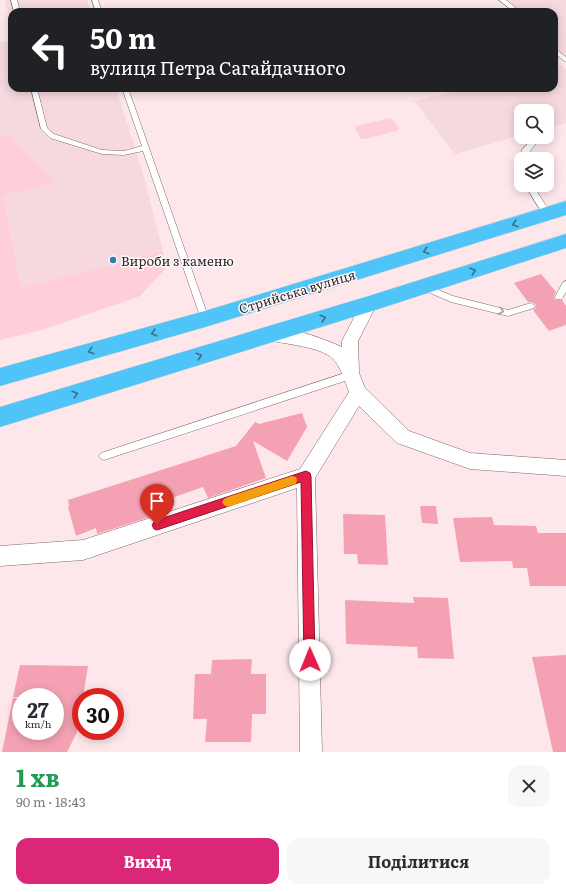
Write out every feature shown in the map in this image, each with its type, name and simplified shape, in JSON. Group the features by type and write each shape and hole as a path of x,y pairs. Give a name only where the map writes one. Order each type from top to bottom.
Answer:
{"highway":[{"name":"Стрийська вулиця","path":"0,377 204,319 566,208"},
{"path":"0,417 424,287 566,241"}],"street":[{"path":"351,375 350,341 369,304"},
{"path":"270,334 297,338 321,345 338,353 351,375 358,393 403,437 470,461 566,468"},
{"path":"311,752 306,476 358,393"},
{"path":"0,556 83,550 306,476"}],"lane":[{"path":"502,0 513,8"},
{"path":"558,53 566,60"},
{"path":"35,92 44,129 52,136 102,152 124,153 145,148"},
{"path":"126,92 204,319"},
{"path":"526,152 532,144"},
{"path":"533,192 547,214"},
{"path":"559,297 566,284"},
{"path":"424,287 451,299 508,313 531,306"},
{"path":"104,456 351,375"}],"shaded area":[{"path":"5,0 87,0 90,8 8,8 8,13"},
{"path":"497,0 566,0 566,58 558,50 558,8 516,8"},
{"path":"8,41 8,92 117,92 141,166 163,251 21,287 3,194 69,181 56,183 11,135 0,137 0,42"},
{"path":"562,65 566,69 566,123 554,126 554,104 514,104 514,137 455,154 414,101 451,92 558,92 558,66"},
{"path":"390,118 399,128 397,131 361,139 355,128 357,126"},
{"path":"11,135 56,183 3,195 21,287 163,251 165,269 140,296 42,330 0,340 0,137"}],"building":[{"path":"541,274 556,292 554,296 555,300 562,300 566,306 566,325 549,331 533,310 535,309 536,305 532,302 528,302 514,283"},
{"path":"302,413 307,427 287,461 253,441 266,478 208,498 203,487 166,500 168,511 97,534 96,528 76,536 68,507 68,500 236,446 255,422 259,424"},
{"path":"420,506 436,506 438,524 422,523"},
{"path":"343,514 385,515 388,565 358,564 357,554 344,554"},
{"path":"492,517 494,525 536,526 538,533 566,533 566,586 530,586 527,568 513,568 512,561 460,562 453,518"},
{"path":"413,597 448,598 454,659 418,658 417,647 346,644 345,600 414,603"},
{"path":"566,655 566,752 553,752 532,657"},
{"path":"252,659 251,674 266,674 266,714 252,714 251,742 205,742 207,719 193,719 195,674 211,674 212,660"},
{"path":"20,665 88,666 84,688 72,688 73,740 67,752 2,752 12,703 12,740 64,740 64,688 15,688"}],"slow traffic":[{"path":"228,502 292,480"}],"place":[{"name":"Вироби з каменю","path":"113,260"}],"route":[{"path":"157,525 306,476 310,660"}]}
